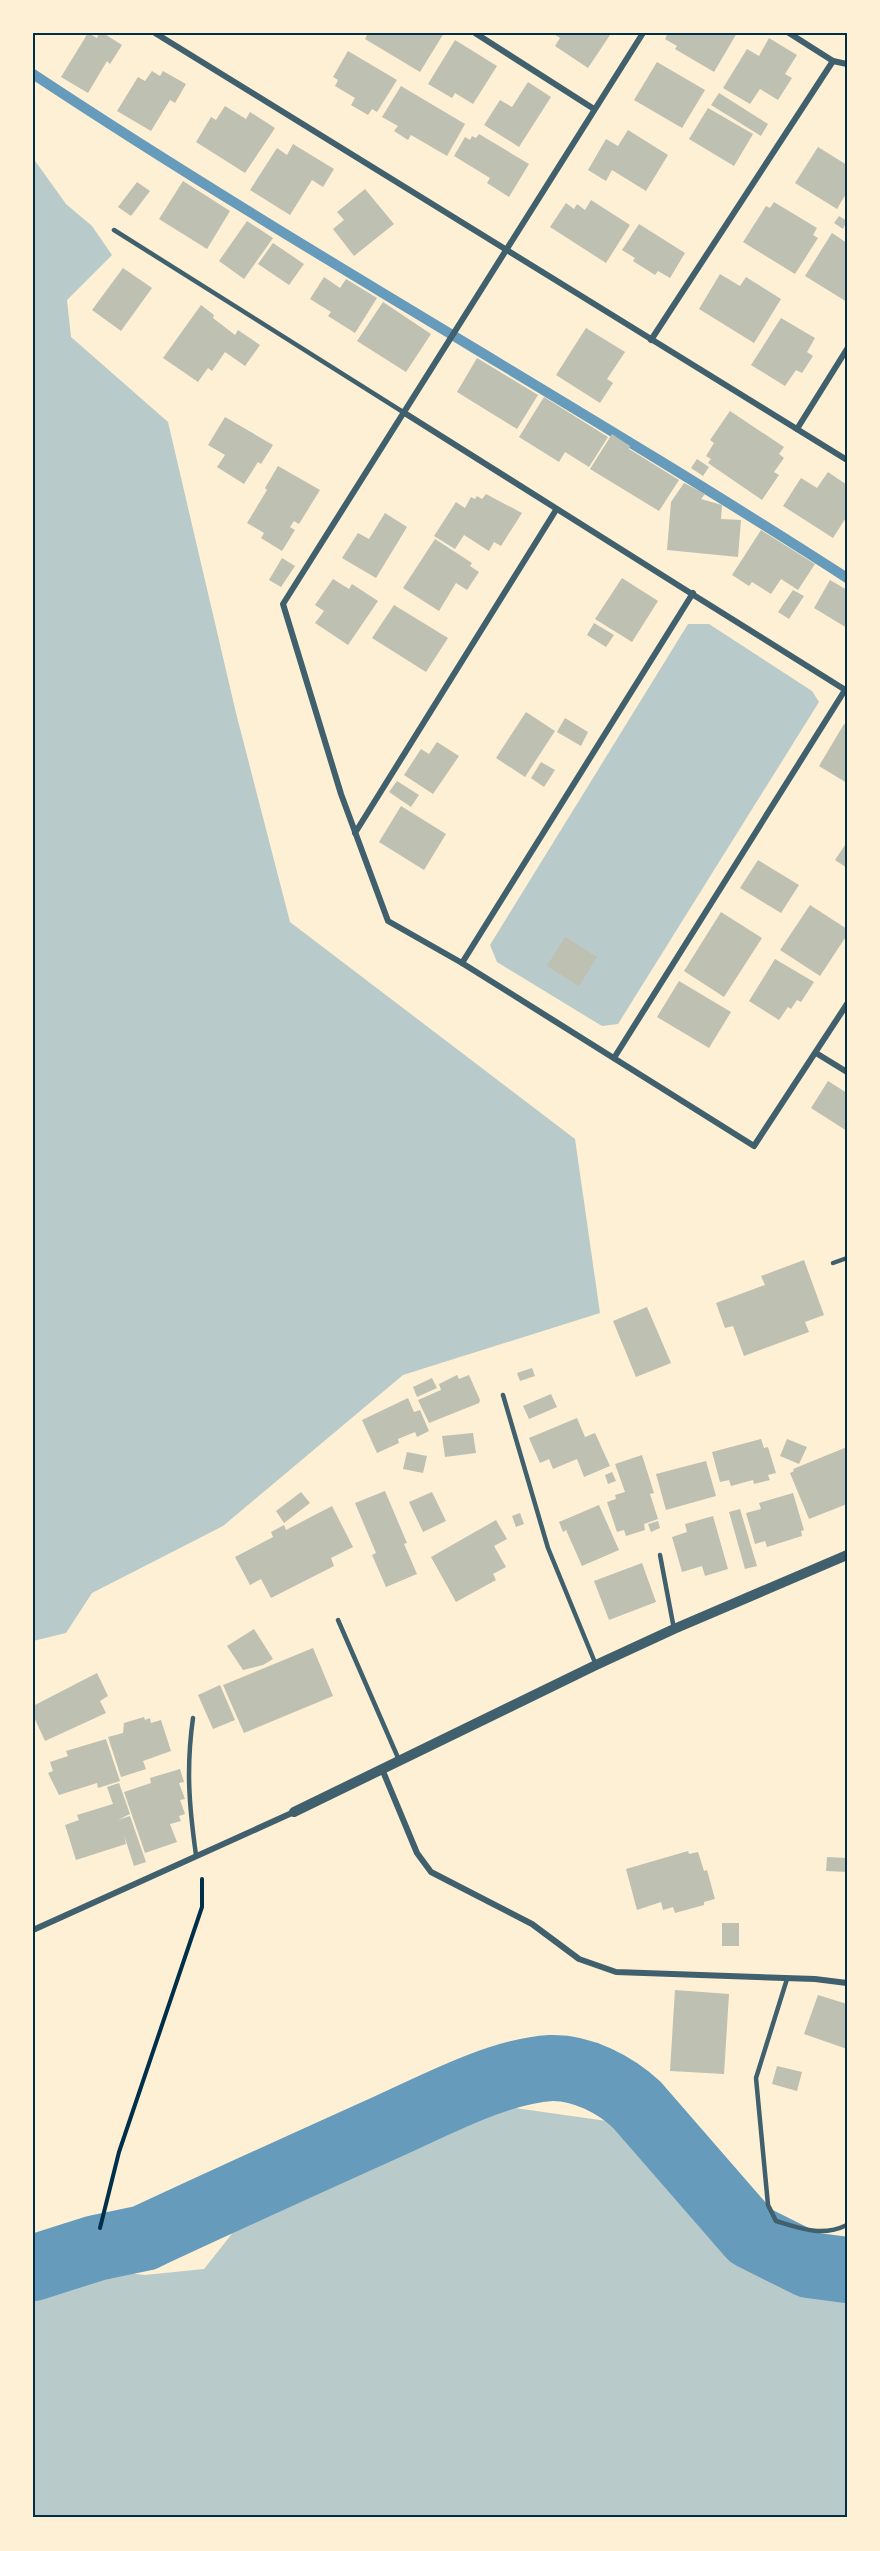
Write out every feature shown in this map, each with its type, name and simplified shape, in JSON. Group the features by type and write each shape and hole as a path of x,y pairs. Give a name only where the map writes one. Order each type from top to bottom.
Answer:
{"street":[{"path":"155,33 847,460"},
{"path":"475,33 594,109"},
{"path":"643,33 284,604 355,833 388,921 462,963 754,1146 847,1004"},
{"path":"789,33 833,61 847,64"},
{"path":"651,340 833,61"},
{"path":"797,429 847,349"},
{"path":"404,412 556,510 693,592 846,690 614,1058"},
{"path":"355,833 556,510"},
{"path":"462,963 693,592"},
{"path":"816,1053 847,1072"},
{"path":"33,1930 294,1812 674,1629 847,1555"},
{"path":"382,1768 417,1854 431,1872 532,1924 579,1959 616,1972 847,1983"}],"lane":[{"path":"114,230 404,412"},
{"path":"833,1263 847,1258"},
{"path":"503,1395 548,1548 596,1665"},
{"path":"660,1555 674,1629"},
{"path":"339,1620 399,1760"},
{"path":"193,1718 188,1755 188,1795 196,1855"},
{"path":"787,1979 756,2078 768,2205 776,2221 807,2230 832,2232 847,2224"}],"path":[{"path":"100,2228 119,2152 202,1907 203,1881 196,1855"}],"shaded area":[{"path":"33,158 66,204 92,226 112,255 67,300 71,337 168,422 236,713 290,922 575,1139 600,1313 403,1375 223,1526 92,1593 66,1633 33,1641"},
{"path":"688,624 709,624 812,691 819,702 618,1024 602,1026 497,962 490,945"},
{"path":"466,2101 628,2124 695,2145 742,2217 801,2275 847,2290 847,2518 33,2518 33,2274 69,2267 145,2275 204,2269 269,2187"}],"building":[{"path":"88,33 97,38 99,33 103,33 122,45 110,64 107,61 88,93 61,77"},
{"path":"368,33 444,33 420,72 365,39"},
{"path":"552,33 608,33 610,35 588,68 555,46 560,38"},
{"path":"668,33 737,33 714,72 675,49 677,46 665,39"},
{"path":"769,38 797,55 785,74 792,78 778,100 760,89 750,104 723,88 747,49 759,56"},
{"path":"455,40 497,66 473,104 455,93 452,98 428,84"},
{"path":"348,51 397,80 377,112 372,109 368,115 351,105 355,98 335,86 338,80 333,77"},
{"path":"657,62 705,90 682,128 634,100"},
{"path":"152,71 160,76 163,71 186,84 175,103 170,100 151,131 117,111 138,77 145,81"},
{"path":"528,82 551,97 519,147 484,125 500,100 512,107"},
{"path":"401,86 465,124 447,156 411,135 408,140 394,131 398,126 382,117"},
{"path":"719,93 768,124 761,136 711,105"},
{"path":"225,106 246,119 250,112 275,128 245,173 196,142 211,117 216,120"},
{"path":"708,108 753,134 734,166 689,139"},
{"path":"628,130 668,155 646,191 612,170 606,181 588,170 606,139 618,146"},
{"path":"479,134 529,164 509,197 487,183 490,178 454,156 465,137 470,140 472,136 476,138"},
{"path":"293,144 334,169 323,187 312,180 290,215 250,190 277,148 287,155"},
{"path":"818,147 847,165 847,192 837,209 795,183"},
{"path":"183,181 230,211 207,249 159,219"},
{"path":"137,182 150,191 131,216 118,207"},
{"path":"365,189 394,224 354,256 333,229 344,220 337,212"},
{"path":"591,200 630,225 606,263 550,227 566,203 574,209 577,204 585,210"},
{"path":"774,202 817,228 813,235 818,238 795,274 743,242 766,206 770,208"},
{"path":"839,216 847,221 843,229 834,223"},
{"path":"247,221 273,238 244,279 219,261"},
{"path":"639,224 685,253 670,278 658,271 655,275 633,261 635,258 622,250"},
{"path":"832,233 847,243 847,302 805,276"},
{"path":"273,243 304,264 289,285 258,264"},
{"path":"123,268 152,288 121,331 92,310"},
{"path":"720,274 740,286 746,277 781,299 754,343 699,309"},
{"path":"324,277 340,288 346,279 377,298 355,333 328,316 331,312 310,299"},
{"path":"383,302 431,334 406,372 357,341"},
{"path":"201,305 214,315 213,318 235,335 238,330 260,345 245,366 225,352 212,371 208,368 198,382 163,358"},
{"path":"781,318 815,338 807,352 813,356 802,373 796,370 785,386 751,365"},
{"path":"586,328 625,352 607,379 613,383 600,403 556,375"},
{"path":"477,358 538,395 517,429 457,392"},
{"path":"544,397 608,437 589,467 565,452 559,462 519,437"},
{"path":"730,411 784,447 779,454 784,458 774,472 779,475 762,500 708,463 711,459 706,456 714,443 710,440"},
{"path":"225,417 273,445 261,464 258,462 244,484 217,467 225,455 208,445"},
{"path":"612,434 630,446 629,449 679,480 659,511 590,469"},
{"path":"697,459 709,467 703,476 691,468"},
{"path":"278,466 320,490 299,524 294,521 290,527 295,530 282,551 261,538 264,533 247,523 267,490 265,488"},
{"path":"828,472 847,485 847,516 833,538 783,506 801,478 817,488"},
{"path":"684,483 705,494 701,499 722,505 721,519 741,520 738,557 667,550 671,502"},
{"path":"486,494 522,513 501,546 494,542 489,551 464,535 455,549 434,536 456,502 465,508 471,497 475,499 477,496 482,499"},
{"path":"385,513 407,527 376,578 342,558 358,533 369,539"},
{"path":"761,530 815,564 798,590 781,579 771,594 752,582 749,586 732,575"},
{"path":"435,539 472,563 470,566 479,572 467,590 456,583 439,611 403,588"},
{"path":"282,558 295,566 281,587 269,580"},
{"path":"622,578 658,601 632,642 595,619"},
{"path":"333,579 349,589 352,584 378,601 348,645 315,623 324,611 315,605"},
{"path":"830,580 847,590 847,628 814,608"},
{"path":"793,590 804,596 789,619 778,612"},
{"path":"394,605 448,638 426,672 372,638"},
{"path":"594,623 614,635 606,647 587,635"},
{"path":"526,712 555,731 525,777 496,758"},
{"path":"565,718 588,732 581,746 557,732"},
{"path":"844,724 847,726 847,783 819,766"},
{"path":"437,742 459,756 433,794 404,775 421,749 429,754"},
{"path":"541,762 555,770 544,787 531,778"},
{"path":"397,781 419,795 411,807 389,792"},
{"path":"401,806 446,834 424,870 379,842"},
{"path":"847,842 847,868 835,860"},
{"path":"758,860 799,885 781,913 740,888"},
{"path":"810,905 847,929 847,935 820,976 780,950"},
{"path":"721,912 762,938 724,997 684,971"},
{"path":"565,937 597,957 579,986 547,966"},
{"path":"775,959 814,982 801,1002 797,1000 791,1009 788,1007 779,1020 749,1001"},
{"path":"679,981 731,1012 709,1048 657,1017"},
{"path":"828,1081 847,1093 847,1131 811,1108"},
{"path":"804,1260 824,1315 805,1322 809,1332 744,1356 733,1326 725,1328 716,1303 765,1285 761,1276"},
{"path":"647,1307 671,1363 636,1377 613,1321"},
{"path":"532,1368 535,1376 520,1381 517,1373"},
{"path":"457,1375 459,1379 469,1375 480,1400 479,1403 429,1423 418,1400 441,1390 439,1384"},
{"path":"432,1378 437,1388 417,1397 413,1387"},
{"path":"551,1394 557,1407 529,1419 523,1406"},
{"path":"408,1398 414,1412 420,1410 429,1431 417,1437 415,1432 398,1439 399,1443 377,1453 362,1420"},
{"path":"577,1418 585,1437 595,1433 610,1466 584,1477 577,1459 553,1469 549,1459 540,1463 529,1438"},
{"path":"473,1433 476,1453 445,1457 442,1436"},
{"path":"761,1439 764,1448 768,1447 776,1473 768,1475 770,1480 754,1484 753,1480 731,1486 729,1480 720,1482 712,1452"},
{"path":"787,1439 807,1447 799,1464 780,1456"},
{"path":"847,1447 847,1504 809,1519 790,1473 794,1471 793,1469"},
{"path":"407,1452 427,1456 423,1473 403,1469"},
{"path":"642,1455 654,1493 650,1494 658,1519 644,1524 645,1530 626,1536 624,1530 617,1532 607,1502 616,1499 615,1495 625,1492 615,1464"},
{"path":"706,1461 716,1496 666,1510 656,1474"},
{"path":"612,1472 616,1481 608,1484 605,1475"},
{"path":"385,1491 407,1543 404,1544 417,1574 386,1587 372,1555 376,1553 355,1503"},
{"path":"301,1492 310,1503 284,1523 276,1511"},
{"path":"432,1492 446,1521 423,1532 409,1502"},
{"path":"793,1493 804,1530 801,1531 802,1536 767,1547 765,1541 755,1544 746,1513 761,1509 759,1503"},
{"path":"599,1505 619,1550 582,1566 566,1530 563,1532 559,1522"},
{"path":"332,1506 353,1547 331,1558 334,1566 271,1598 261,1579 250,1585 235,1557 273,1537 271,1532 284,1525 286,1530"},
{"path":"740,1509 757,1566 745,1569 729,1512"},
{"path":"520,1513 524,1524 516,1527 512,1516"},
{"path":"713,1516 728,1569 705,1576 702,1566 682,1572 672,1537 687,1532 685,1524"},
{"path":"496,1520 507,1539 494,1546 506,1567 493,1574 496,1580 456,1602 431,1557"},
{"path":"658,1521 660,1528 651,1532 648,1524"},
{"path":"642,1563 656,1602 609,1620 594,1581"},
{"path":"254,1629 273,1659 263,1665 243,1670 227,1646"},
{"path":"313,1648 333,1696 244,1733 223,1685"},
{"path":"97,1673 108,1696 100,1701 106,1713 45,1741 33,1715 33,1706"},
{"path":"220,1685 235,1720 213,1729 198,1695"},
{"path":"144,1717 145,1720 150,1718 151,1723 161,1720 171,1751 143,1761 146,1769 121,1777 108,1737 123,1733 124,1723"},
{"path":"106,1739 120,1781 98,1788 97,1783 59,1795 48,1773 53,1771 50,1762 68,1756 66,1751"},
{"path":"180,1769 184,1782 179,1783 185,1799 180,1800 185,1814 179,1816 181,1821 170,1824 177,1842 145,1853 124,1792 151,1783 150,1778"},
{"path":"119,1783 130,1814 118,1820 130,1816 146,1862 134,1866 124,1835 126,1844 76,1860 65,1825 79,1820 77,1815 113,1804 107,1787"},
{"path":"688,1851 689,1854 698,1852 704,1871 707,1870 715,1899 704,1902 704,1905 675,1913 673,1907 663,1910 661,1902 637,1910 626,1869"},
{"path":"827,1857 847,1858 847,1872 826,1871"},
{"path":"722,1923 739,1923 739,1946 722,1946"},
{"path":"675,1990 729,1994 724,2074 670,2071"},
{"path":"818,1995 847,2004 847,2049 804,2034"},
{"path":"777,2066 802,2072 797,2091 772,2084"}],"waterway":[{"path":"33,74 235,203 644,451 847,578"},
{"path":"33,2268 96,2248 144,2238 447,2099 489,2082 531,2070 563,2068 586,2074 609,2084 637,2105 751,2236 809,2265 847,2270"}]}
